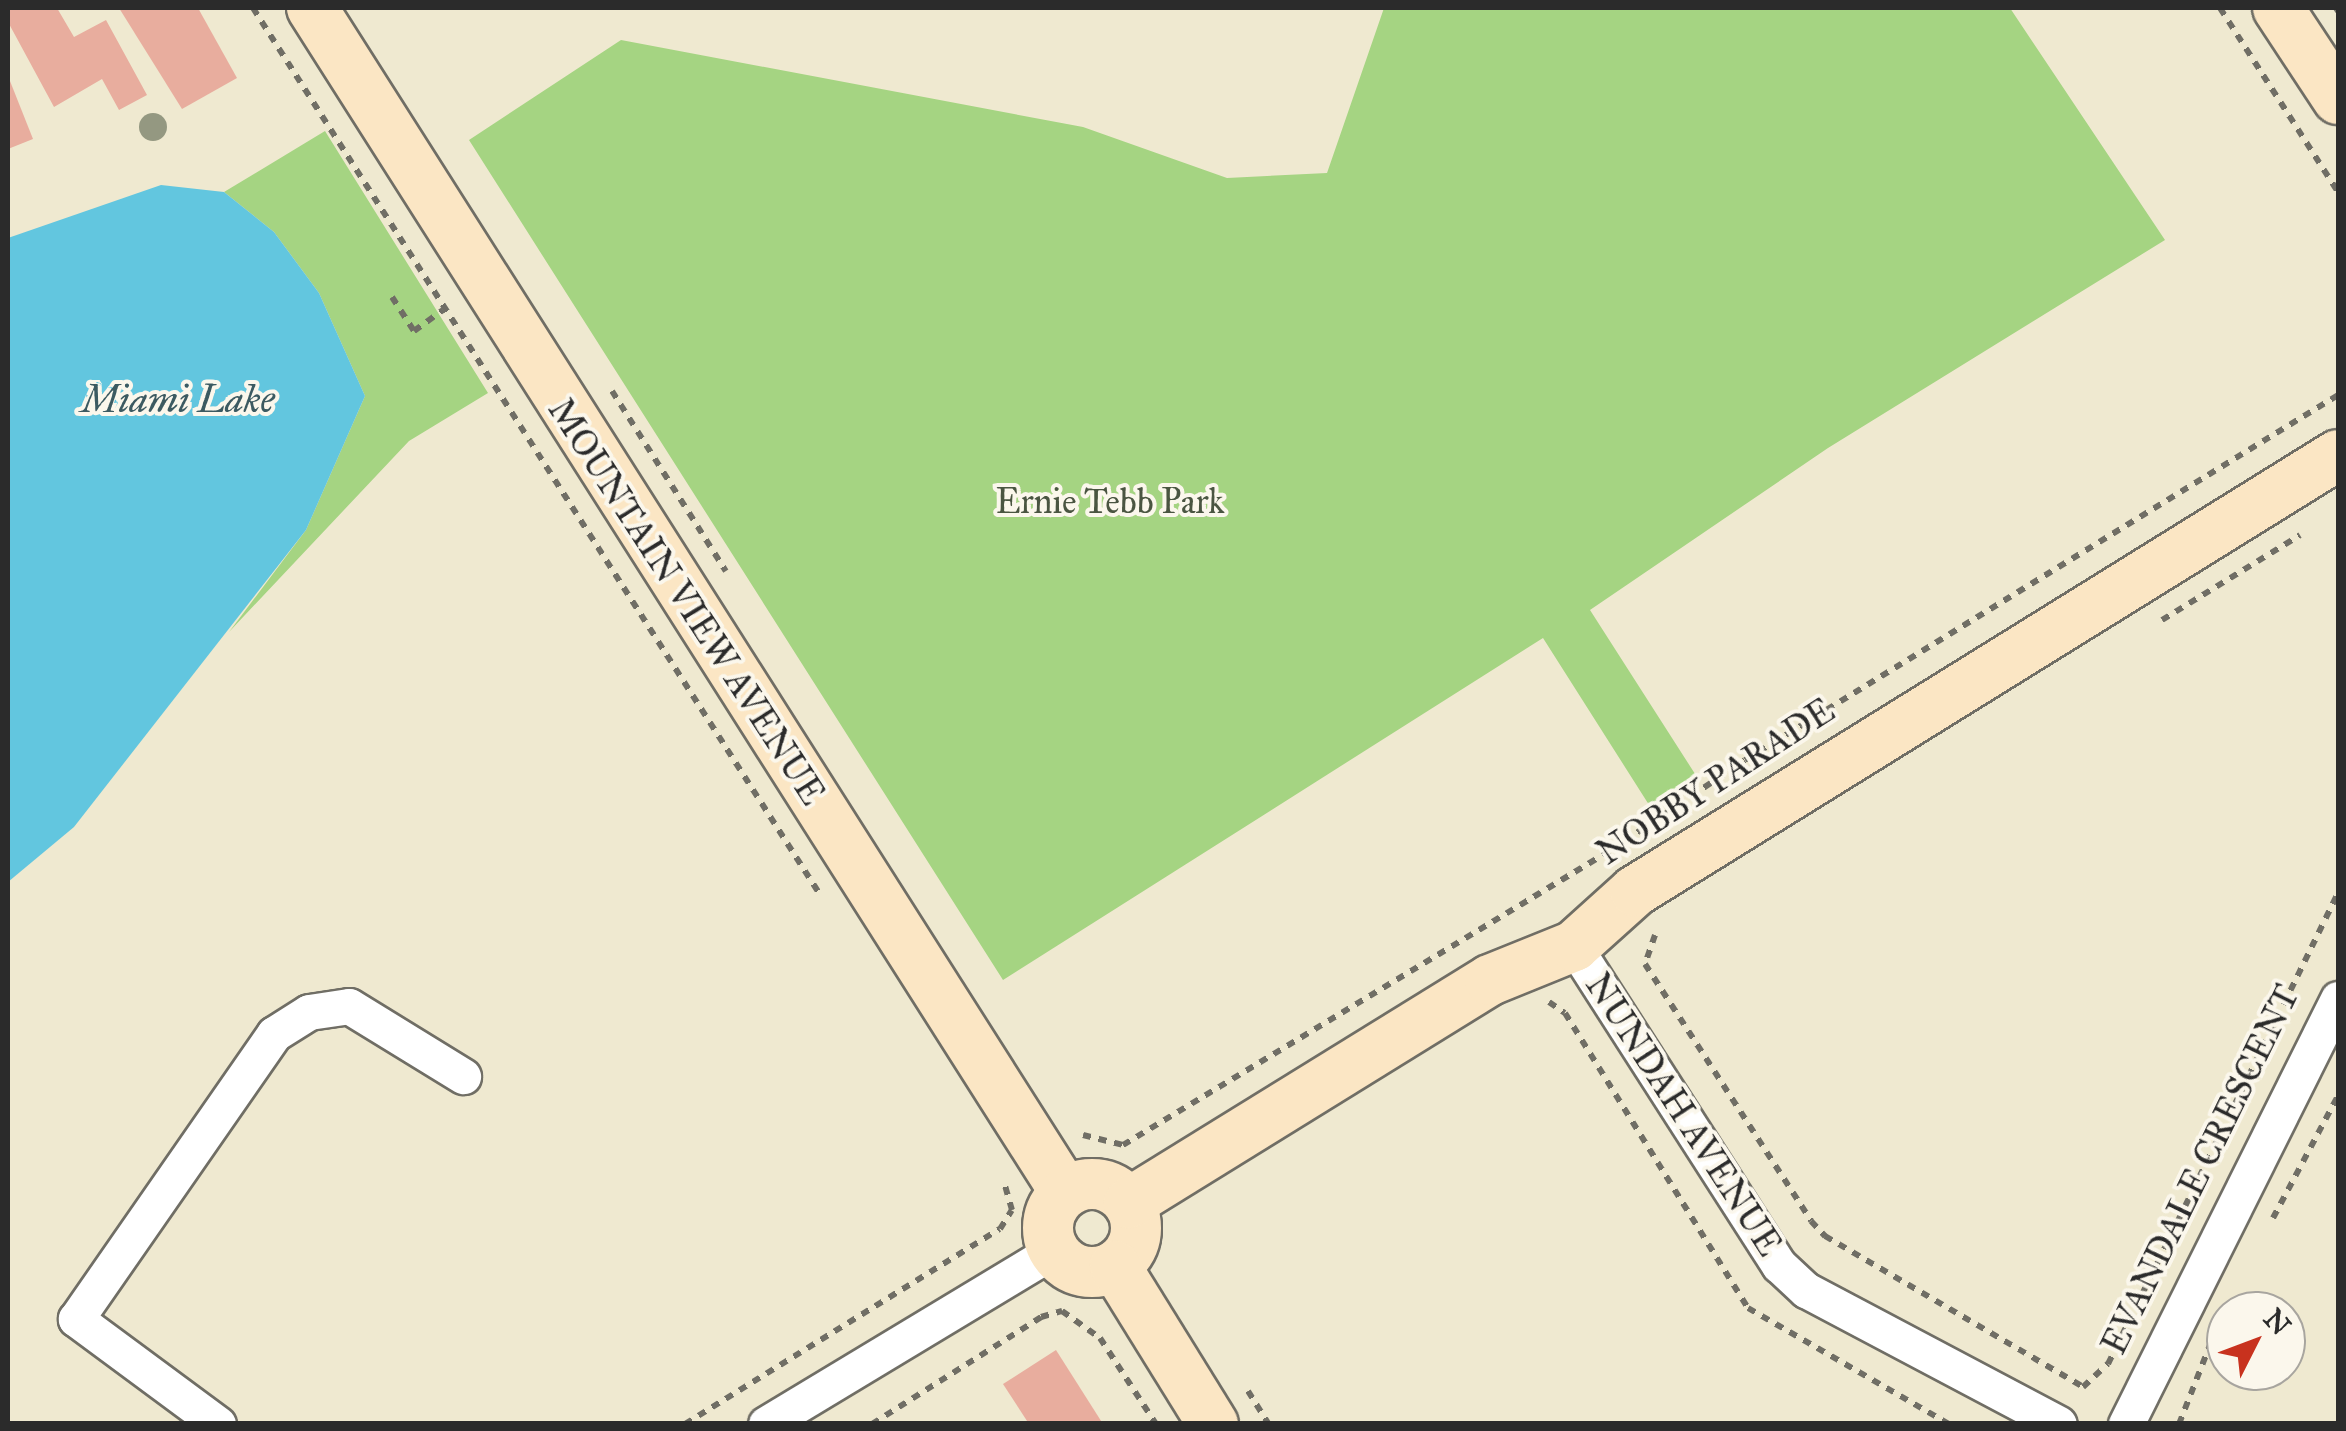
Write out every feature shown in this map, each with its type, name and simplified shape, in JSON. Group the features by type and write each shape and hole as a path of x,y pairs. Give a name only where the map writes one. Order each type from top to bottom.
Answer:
{"street":[{"name":"MOUNTAIN VIEW AVENUE","path":"312,8 1066,1192"},
{"path":"2278,8 2338,99"},
{"name":"NOBBY PARADE","path":"1128,1203 1490,980 1574,946 1635,891 2338,455"},
{"name":"NUNDAH AVENUE","path":"1574,946 1778,1266 1806,1290 2059,1424"},
{"name":"EVANDALE CRESCENT","path":"2126,1424 2338,999"},
{"path":"218,1424 76,1320 274,1034 309,1012 349,1006 463,1076"},
{"path":"1104,1186 1128,1203 1134,1243 1115,1266 1075,1268 1054,1250 1050,1213 1066,1192 1104,1186"},
{"path":"766,1424 1054,1250"},
{"path":"1115,1266 1213,1424"}],"path":[{"name":"MOUNTAIN VIEW AVENUE","path":"253,8 827,906"},
{"path":"2220,8 2338,192"},
{"path":"392,297 414,331 443,310"},
{"name":"NOBBY PARADE","path":"1085,1138 1123,1144 1611,850 1745,760 2338,395"},
{"name":"EVANDALE CRESCENT","path":"2083,1387 2108,1364 2338,893"},
{"name":"NUNDAH AVENUE","path":"1648,950 1645,964 1825,1236 2083,1387"},
{"path":"2268,1224 2338,1096"},
{"path":"685,1424 1000,1229 1012,1210 998,1173"},
{"path":"872,1424 1042,1317 1062,1311 1100,1338 1156,1424"},
{"path":"2178,1424 2206,1355"}],"green space":[{"name":"Ernie Tebb Park","path":"1384,8 2010,8 2165,240 1828,448 1590,610 1697,777 1651,808 1543,638 1003,980 469,140 621,40 1083,127 1227,178 1327,173"},
{"path":"325,131 488,393 409,441 229,632 306,530 365,396 319,293 274,232 224,192"}],"water":[{"name":"Miami Lake","path":"161,185 224,192 274,232 319,293 365,396 306,530 74,827 8,882 8,238"}],"building":[{"path":"8,8 57,8 74,37 106,20 147,95 119,110 102,79 54,107 8,22"},
{"path":"119,8 198,8 237,78 182,109"},
{"path":"8,76 33,139 8,149"},
{"path":"1056,1350 1103,1424 1029,1424 1003,1384"}]}
